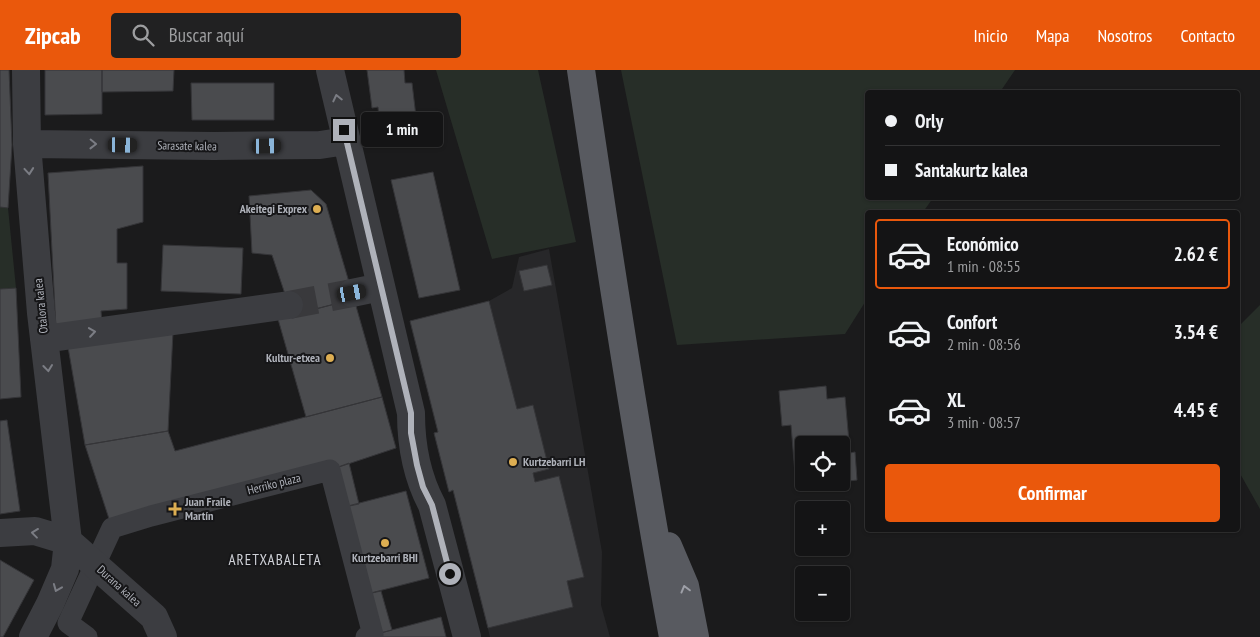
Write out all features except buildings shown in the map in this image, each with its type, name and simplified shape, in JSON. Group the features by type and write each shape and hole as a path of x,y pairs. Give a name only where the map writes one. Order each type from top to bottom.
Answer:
{"main road":[{"path":"581,70 619,323 648,499 674,637"},
{"path":"648,499 685,586 695,637"}],"street":[{"name":"Otalora kalea","path":"26,70 27,144 44,339 68,541 65,568 50,604 33,637"},
{"path":"330,70 411,413 411,433 417,465 423,487 432,505 467,637"},
{"name":"Sarasate kalea","path":"27,144 214,146 320,145 346,142"},
{"path":"352,293 381,287"},
{"path":"44,339 289,305"},
{"name":"Herriko plaza","path":"87,637 68,623 112,528 151,516 330,470 374,635 366,637"},
{"path":"0,533 35,531 68,541"},
{"name":"Durana kalea","path":"68,541 154,617 163,637"}],"shaded area":[{"path":"436,70 538,70 576,242 492,259"},
{"path":"621,70 1015,70 1001,90 865,90 865,200 932,200 924,210 865,210 865,302 845,334 677,345"},
{"path":"0,207 8,208 16,288 0,289"},
{"name":"Kurtzebarri LH","path":"549,249 602,552 601,605 610,637 490,637 453,491 449,492 434,433 438,432 410,321 489,301 512,288 519,257"},
{"path":"1260,305 1260,509 1240,474 1240,325"}],"tunnel":[{"path":"289,305 352,293"}],"place":[{"name":"Akeitegi Exprex","path":"317,209"},
{"name":"Kultur-etxea","path":"330,358"},
{"name":"Kurtzebarri LH","path":"513,462"},
{"name":"Juan Fraile Martín","path":"175,509"},
{"name":"Kurtzebarri BHI","path":"385,543"}],"district":[{"name":"ARETXABALETA","path":"275,560"}],"route":[{"path":"344,130 411,413 411,433 417,465 423,487 432,505 450,574"}]}
